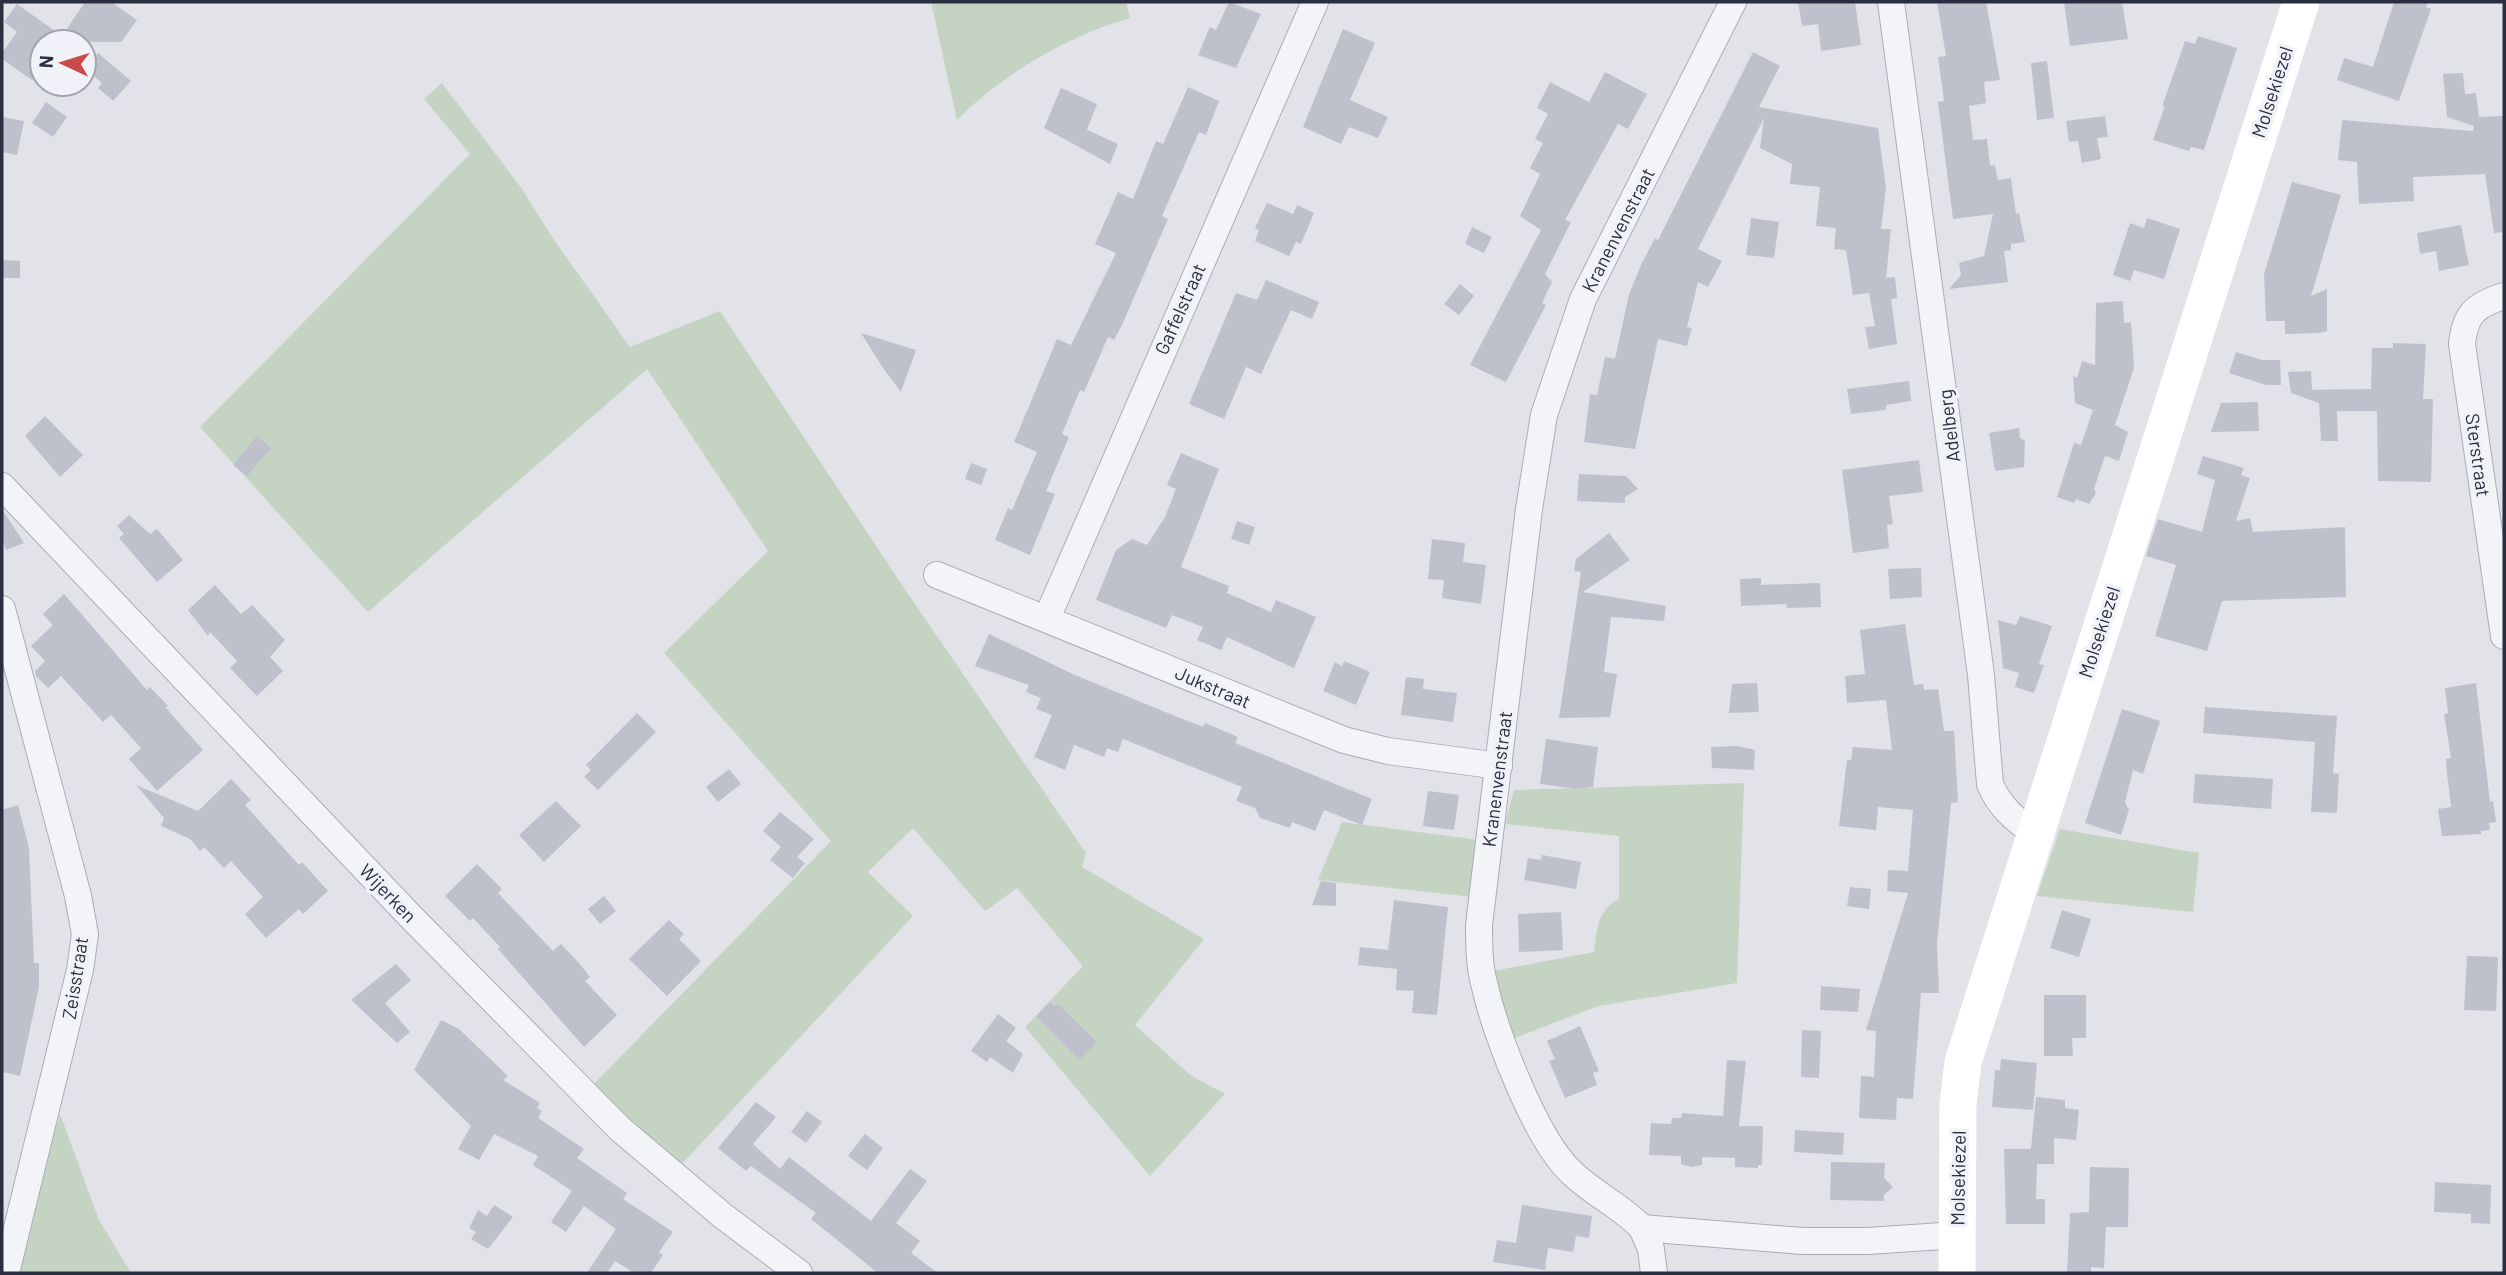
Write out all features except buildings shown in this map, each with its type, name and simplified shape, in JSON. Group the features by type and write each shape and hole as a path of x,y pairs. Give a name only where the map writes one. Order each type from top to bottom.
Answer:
{"main road":[{"name":"Molsekiezel","path":"1957,1273 1958,1104 1963,1062 2301,2"}],"street":[{"name":"Gaffelstraat","path":"1047,618 1315,2"},
{"name":"Kranenvenstraat","path":"1642,1228 1622,1207 1570,1172 1555,1154 1510,1059 1484,985 1479,925 1529,509 1544,415 1583,299 1733,2"},
{"name":"Adelberg","path":"1891,2 1981,675 1990,784 1995,798 2016,821 2034,834"},
{"name":"Sterstraat","path":"2504,296 2481,304 2471,314 2464,328 2462,344 2504,636"},
{"name":"Wijerken","path":"2,486 400,906 620,1129 693,1192 799,1273"},
{"name":"Jukstraat","path":"937,575 1344,740 1388,751 1499,766"},
{"name":"Zeisstraat","path":"2,608 11,688 78,896 85,934 80,970 60,1058 6,1273"},
{"path":"1654,1273 1651,1249 1642,1228 1802,1241 1868,1241 1957,1235"}],"green space":[{"path":"931,2 1126,2 1130,18 1083,35 1037,58 995,87 957,120"},
{"path":"442,83 522,189 554,240 630,347 720,311 904,588 1086,853 1082,867 1204,939 1135,1025 1190,1075 1225,1094 1150,1176 1025,1027 1083,966 1017,888 985,911 913,828 868,872 913,916 680,1166 592,1086 831,841 664,653 768,551 647,369 368,612 200,427 470,154 424,99"},
{"path":"1744,783 1737,983 1598,1006 1512,1039 1493,971 1594,952 1597,928 1602,915 1619,899 1619,836 1505,824 1514,790"},
{"path":"1342,822 1479,840 1473,897 1318,880"},
{"path":"2060,829 2199,853 2193,912 2037,896"},
{"path":"60,1114 99,1220 131,1273 15,1273"}]}
